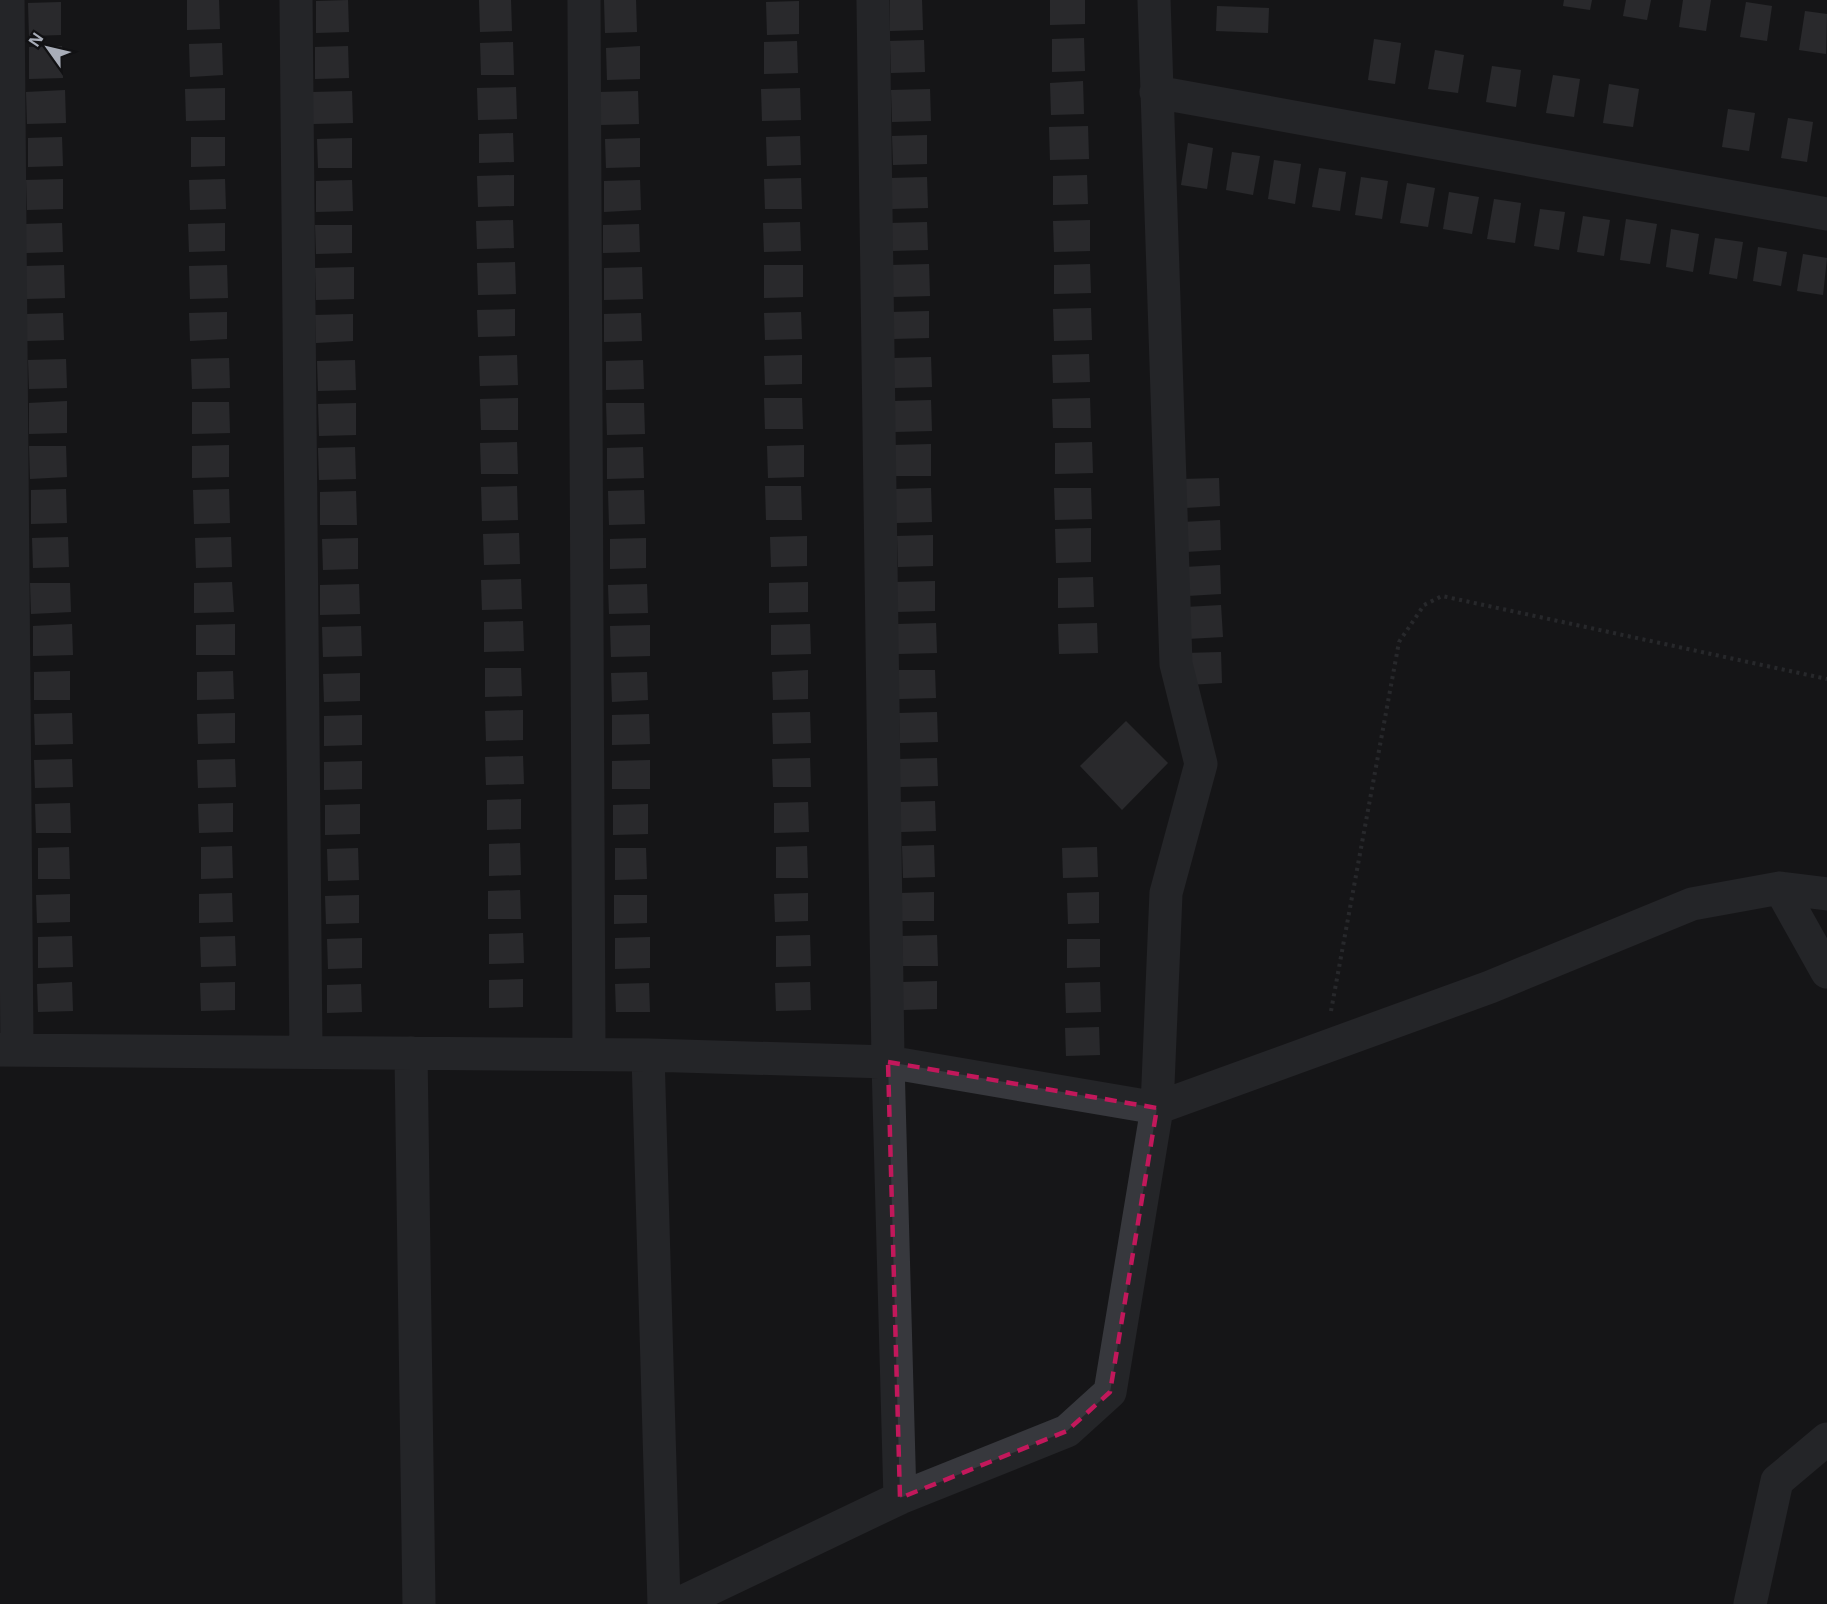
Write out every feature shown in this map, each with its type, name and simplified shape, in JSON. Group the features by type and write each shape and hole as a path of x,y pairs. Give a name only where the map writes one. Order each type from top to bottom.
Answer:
{"street":[{"path":"8,0 8,1050 648,1054 888,1062 1157,1107 1490,987 1692,904 1780,888 1827,894"},
{"path":"296,0 306,1052"},
{"path":"584,0 589,1054"},
{"path":"873,0 888,1062 900,1498"},
{"path":"678,1604 900,1498 1067,1431 1110,1392 1157,1107 1166,893 1201,764 1176,664 1154,0"},
{"path":"1156,92 1827,214"},
{"path":"1780,888 1827,972"},
{"path":"411,1053 419,1604"},
{"path":"648,1054 664,1604"},
{"path":"1750,1604 1778,1481 1827,1439"}],"path":[{"path":"1324,1047 1399,642 1424,605 1442,596 1827,679"}],"highlighted area":[{"path":"888,1062 1157,1108 1110,1392 1067,1431 900,1498"}],"building":[{"path":"187,0 219,0 220,29 187,30"},
{"path":"348,0 349,32 316,33 316,1"},
{"path":"479,0 511,0 512,31 480,32"},
{"path":"604,0 636,0 637,32 605,33"},
{"path":"890,0 922,0 923,30 890,31"},
{"path":"1050,0 1085,0 1085,24 1050,25"},
{"path":"1564,0 1592,0 1590,10 1563,6"},
{"path":"1626,0 1651,0 1647,20 1623,16"},
{"path":"1683,0 1711,0 1706,31 1679,27"},
{"path":"799,1 799,34 767,35 766,2"},
{"path":"61,2 61,35 29,36 28,3"},
{"path":"1746,2 1772,6 1767,41 1740,37"},
{"path":"1217,6 1269,8 1268,33 1216,31"},
{"path":"1805,11 1827,14 1826,54 1799,50"},
{"path":"1084,38 1085,71 1052,72 1052,39"},
{"path":"1374,39 1401,43 1395,84 1368,80"},
{"path":"924,40 925,72 891,73 890,41"},
{"path":"797,41 798,73 764,74 764,42"},
{"path":"513,42 514,75 481,75 480,43"},
{"path":"222,43 223,75 190,77 189,44"},
{"path":"62,46 63,78 29,79 29,47"},
{"path":"348,46 349,78 315,79 315,47"},
{"path":"640,46 640,79 607,80 606,48"},
{"path":"1435,50 1464,55 1458,93 1428,89"},
{"path":"1492,66 1521,70 1516,107 1486,102"},
{"path":"1553,75 1580,79 1574,117 1546,113"},
{"path":"1083,81 1084,114 1051,115 1050,83"},
{"path":"1609,84 1639,89 1633,127 1603,123"},
{"path":"516,87 517,119 478,120 477,88"},
{"path":"225,88 225,120 186,121 185,89"},
{"path":"800,88 801,120 762,121 761,89"},
{"path":"930,89 931,121 892,122 891,90"},
{"path":"65,90 66,123 27,124 26,92"},
{"path":"352,91 353,123 313,124 313,92"},
{"path":"638,91 639,124 600,125 599,92"},
{"path":"1728,109 1755,113 1749,151 1722,147"},
{"path":"1788,118 1813,122 1807,162 1781,158"},
{"path":"1088,126 1089,159 1050,160 1049,127"},
{"path":"513,133 514,162 479,163 479,134"},
{"path":"927,135 927,164 893,165 892,136"},
{"path":"800,136 801,165 767,166 766,137"},
{"path":"62,137 63,166 28,167 28,138"},
{"path":"191,137 225,137 225,166 191,167"},
{"path":"352,138 352,168 318,168 317,139"},
{"path":"640,138 640,167 606,168 605,139"},
{"path":"1188,143 1213,148 1207,189 1181,185"},
{"path":"1232,152 1260,156 1253,195 1226,190"},
{"path":"1274,160 1301,164 1295,204 1268,199"},
{"path":"1319,168 1346,172 1340,211 1312,207"},
{"path":"514,175 514,206 478,207 477,176"},
{"path":"1087,175 1088,204 1053,205 1053,176"},
{"path":"927,177 928,208 891,209 891,178"},
{"path":"1361,177 1388,181 1382,219 1355,215"},
{"path":"801,178 802,209 765,209 764,179"},
{"path":"63,179 63,209 27,210 26,180"},
{"path":"225,179 226,209 190,210 189,180"},
{"path":"352,180 353,211 316,212 316,181"},
{"path":"640,180 641,210 604,212 604,181"},
{"path":"1407,183 1435,188 1428,227 1400,223"},
{"path":"1449,192 1479,197 1472,234 1443,229"},
{"path":"1494,199 1521,203 1515,243 1487,239"},
{"path":"1540,209 1565,212 1559,250 1534,246"},
{"path":"1583,216 1610,220 1604,256 1577,252"},
{"path":"1626,219 1657,224 1650,264 1620,260"},
{"path":"513,220 514,248 477,249 476,221"},
{"path":"1090,220 1090,251 1054,252 1053,221"},
{"path":"800,222 801,251 764,252 763,223"},
{"path":"927,222 928,250 891,251 890,223"},
{"path":"62,223 63,252 26,253 25,224"},
{"path":"225,223 225,251 189,252 188,224"},
{"path":"639,224 640,252 603,253 603,225"},
{"path":"315,225 352,225 352,253 316,254"},
{"path":"1671,229 1699,234 1693,272 1666,267"},
{"path":"1715,238 1743,242 1737,279 1709,274"},
{"path":"1758,247 1787,252 1781,286 1753,281"},
{"path":"1803,254 1827,258 1823,295 1797,291"},
{"path":"515,262 516,294 478,295 477,263"},
{"path":"929,264 930,296 892,297 891,265"},
{"path":"1090,264 1091,293 1054,294 1054,265"},
{"path":"64,265 65,298 26,299 26,266"},
{"path":"227,265 228,298 190,299 189,266"},
{"path":"764,265 803,265 803,297 764,298"},
{"path":"354,267 354,299 316,300 315,268"},
{"path":"642,267 643,299 604,300 604,268"},
{"path":"1091,308 1092,340 1054,341 1053,309"},
{"path":"515,309 515,336 478,337 477,310"},
{"path":"929,311 929,338 892,339 891,312"},
{"path":"227,312 227,339 190,341 189,313"},
{"path":"801,312 802,339 765,340 764,313"},
{"path":"63,313 64,340 27,341 26,314"},
{"path":"641,313 642,341 604,342 604,314"},
{"path":"353,314 353,341 316,343 315,315"},
{"path":"1089,354 1090,382 1053,383 1052,355"},
{"path":"517,355 518,385 480,386 479,356"},
{"path":"802,355 802,384 765,385 764,356"},
{"path":"931,357 932,387 894,388 893,358"},
{"path":"229,358 230,388 192,389 191,359"},
{"path":"66,359 67,388 29,389 28,360"},
{"path":"355,360 356,390 318,391 317,361"},
{"path":"643,360 644,389 606,390 606,361"},
{"path":"518,398 518,430 481,430 480,399"},
{"path":"764,398 802,398 803,429 765,429"},
{"path":"1090,398 1091,428 1053,428 1052,399"},
{"path":"931,400 932,431 894,432 894,401"},
{"path":"67,401 67,433 29,434 29,403"},
{"path":"192,402 229,402 230,433 192,434"},
{"path":"356,403 356,435 319,436 318,404"},
{"path":"606,403 644,403 645,434 607,435"},
{"path":"517,442 518,474 481,474 480,443"},
{"path":"1092,442 1093,473 1055,474 1055,443"},
{"path":"931,444 931,476 894,476 894,445"},
{"path":"229,445 229,477 192,478 192,446"},
{"path":"804,445 804,477 768,478 767,446"},
{"path":"29,446 66,446 67,477 30,479"},
{"path":"355,447 356,479 319,480 318,448"},
{"path":"643,447 644,478 607,479 607,448"},
{"path":"1219,478 1220,506 1185,508 1183,479"},
{"path":"517,486 518,520 482,521 481,487"},
{"path":"765,486 801,486 802,520 766,520"},
{"path":"931,488 932,522 896,523 895,489"},
{"path":"1054,488 1091,488 1092,519 1055,520"},
{"path":"66,489 67,523 31,524 31,490"},
{"path":"229,489 230,523 194,524 193,490"},
{"path":"644,490 645,524 609,525 608,491"},
{"path":"356,491 357,525 320,525 320,492"},
{"path":"1220,520 1221,550 1185,552 1183,522"},
{"path":"1091,528 1091,562 1056,563 1055,529"},
{"path":"519,533 520,564 484,565 483,534"},
{"path":"933,535 933,566 898,567 897,536"},
{"path":"807,536 807,566 771,567 770,537"},
{"path":"68,537 69,567 33,568 32,538"},
{"path":"231,537 232,567 196,568 195,538"},
{"path":"358,538 358,569 323,570 322,539"},
{"path":"646,538 646,568 610,569 610,539"},
{"path":"1220,565 1221,594 1187,596 1185,567"},
{"path":"1093,577 1094,607 1058,608 1058,578"},
{"path":"521,579 522,609 482,610 481,580"},
{"path":"935,581 935,611 896,612 895,582"},
{"path":"232,582 234,612 194,613 194,583"},
{"path":"808,582 808,612 769,613 769,583"},
{"path":"30,583 70,583 71,612 31,614"},
{"path":"359,584 360,614 320,615 320,585"},
{"path":"647,584 648,613 609,614 608,585"},
{"path":"1221,605 1223,637 1187,639 1186,607"},
{"path":"523,621 524,651 484,652 484,622"},
{"path":"936,623 937,653 898,654 898,624"},
{"path":"1097,623 1098,653 1059,654 1058,624"},
{"path":"72,624 73,655 33,656 33,626"},
{"path":"235,624 235,655 196,655 196,625"},
{"path":"810,624 811,654 771,655 771,625"},
{"path":"650,625 650,656 611,657 610,626"},
{"path":"361,626 362,656 323,657 322,627"},
{"path":"1221,652 1222,683 1188,685 1186,653"},
{"path":"485,668 521,668 522,696 485,697"},
{"path":"808,670 808,699 773,700 772,672"},
{"path":"899,670 935,670 936,698 899,699"},
{"path":"70,671 70,700 34,700 34,672"},
{"path":"233,671 234,699 197,700 197,672"},
{"path":"647,672 648,700 612,702 611,673"},
{"path":"360,673 360,701 324,702 323,674"},
{"path":"523,710 523,740 486,741 485,711"},
{"path":"810,712 811,743 773,744 772,713"},
{"path":"937,712 938,742 900,743 899,713"},
{"path":"72,713 73,744 35,745 34,714"},
{"path":"235,713 235,743 198,744 197,714"},
{"path":"649,714 650,744 612,745 612,715"},
{"path":"362,715 362,745 324,746 324,716"},
{"path":"1126,721 1168,763 1122,810 1080,766"},
{"path":"523,756 524,784 486,785 485,757"},
{"path":"810,758 811,787 773,787 772,759"},
{"path":"937,758 938,786 900,787 899,759"},
{"path":"72,759 73,787 35,788 34,760"},
{"path":"235,759 236,787 198,788 197,760"},
{"path":"650,760 650,789 612,789 612,761"},
{"path":"362,761 362,789 324,790 324,762"},
{"path":"521,799 521,829 487,830 487,800"},
{"path":"935,801 936,831 901,832 900,802"},
{"path":"808,802 809,832 774,833 774,803"},
{"path":"70,803 71,833 36,833 35,804"},
{"path":"233,803 233,832 199,833 198,804"},
{"path":"360,804 360,834 325,835 325,805"},
{"path":"648,804 648,834 613,835 613,805"},
{"path":"520,843 521,875 489,876 489,844"},
{"path":"934,845 935,877 903,878 902,846"},
{"path":"232,846 233,878 201,879 201,847"},
{"path":"807,846 808,878 776,878 776,847"},
{"path":"69,847 70,879 38,879 38,848"},
{"path":"1097,847 1098,877 1063,878 1062,848"},
{"path":"358,848 359,880 328,881 327,849"},
{"path":"615,848 646,848 647,879 615,880"},
{"path":"520,890 521,919 488,919 488,891"},
{"path":"934,892 934,921 901,921 901,893"},
{"path":"1099,892 1099,923 1068,924 1067,893"},
{"path":"232,893 233,922 199,923 199,894"},
{"path":"808,893 808,921 775,922 774,894"},
{"path":"70,894 70,922 37,923 36,895"},
{"path":"359,895 359,923 326,924 325,896"},
{"path":"614,895 647,895 647,923 614,924"},
{"path":"523,933 524,963 489,964 489,934"},
{"path":"810,935 811,966 776,967 776,936"},
{"path":"937,935 938,966 903,966 902,936"},
{"path":"72,936 73,967 38,968 38,937"},
{"path":"235,936 236,966 201,967 200,937"},
{"path":"650,937 650,968 615,969 615,938"},
{"path":"362,938 362,968 328,969 327,939"},
{"path":"1067,939 1100,939 1100,967 1067,968"},
{"path":"523,979 523,1007 489,1008 489,980"},
{"path":"937,981 937,1009 903,1010 902,982"},
{"path":"72,982 73,1011 38,1012 37,984"},
{"path":"235,982 235,1010 201,1011 200,983"},
{"path":"810,982 811,1010 776,1011 775,983"},
{"path":"1100,982 1101,1012 1066,1013 1065,983"},
{"path":"649,983 650,1012 616,1012 615,984"},
{"path":"361,984 362,1012 327,1013 327,985"},
{"path":"1099,1027 1100,1055 1066,1056 1065,1028"}]}
